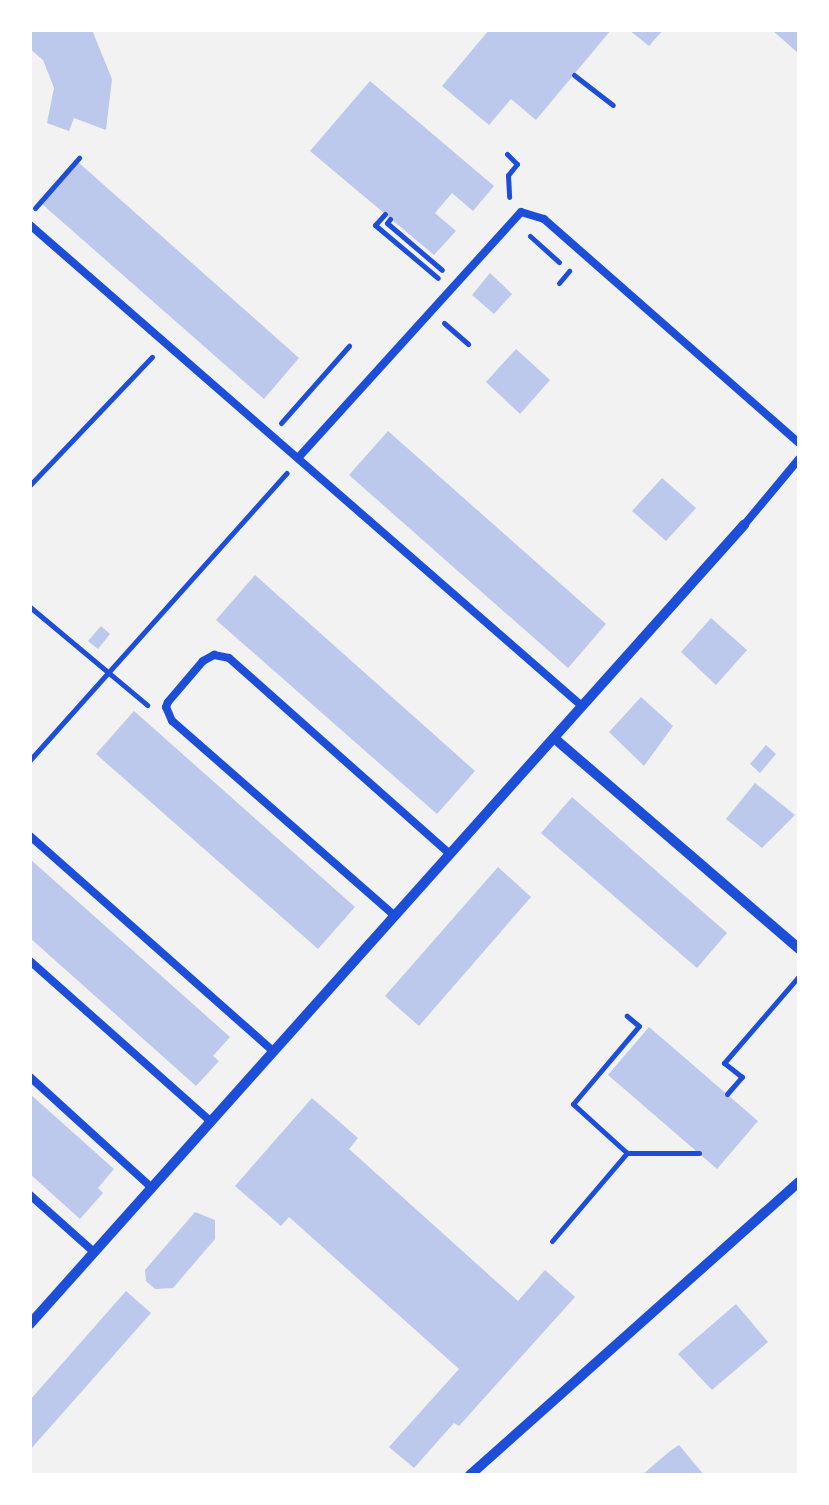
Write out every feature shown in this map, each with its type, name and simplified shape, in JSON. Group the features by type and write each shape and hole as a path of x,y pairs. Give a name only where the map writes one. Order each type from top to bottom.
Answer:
{"street":[{"path":"30,1324 744,525"},
{"path":"554,738 799,949"},
{"path":"470,1475 799,1182"}],"lane":[{"path":"298,458 516,214 536,216 799,443"},
{"path":"30,224 164,345 582,706"},
{"path":"744,525 799,460"},
{"path":"395,916 172,721 168,702 204,661 214,655 229,658 450,854"},
{"path":"30,836 273,1051"},
{"path":"30,961 210,1121"},
{"path":"30,1076 151,1187"},
{"path":"30,1195 94,1252"}],"path":[{"path":"574,75 613,105"},
{"path":"48,222 34,209 79,158"},
{"path":"444,272 387,223 388,216 375,225 450,288"},
{"path":"559,283 570,271"},
{"path":"430,310 468,344"},
{"path":"30,485 164,345"},
{"path":"280,424 349,346"},
{"path":"266,412 308,447"},
{"path":"30,760 277,486"},
{"path":"30,607 110,672 154,715"},
{"path":"727,1094 742,1077 724,1063 799,976"},
{"path":"627,1016 639,1026 573,1104 627,1153 699,1153"},
{"path":"552,1241 627,1153"}],"building":[{"path":"30,30 92,30 112,79 106,130 74,118 69,131 47,123 54,88 43,60 30,49"},
{"path":"489,30 611,30 536,120 511,99 489,125 442,86"},
{"path":"629,30 663,30 649,46"},
{"path":"772,30 799,30 799,54"},
{"path":"370,81 494,186 473,211 452,193 435,213 456,231 434,255 310,151"},
{"path":"78,162 299,358 264,399 42,204"},
{"path":"490,273 512,294 494,314 472,295"},
{"path":"516,349 550,380 520,414 486,382"},
{"path":"388,431 606,624 568,668 349,475"},
{"path":"662,478 696,508 666,541 632,511"},
{"path":"255,575 475,771 437,814 216,620"},
{"path":"711,618 747,650 716,685 681,652"},
{"path":"101,626 110,634 98,649 88,641"},
{"path":"641,697 673,726 644,766 609,732"},
{"path":"134,711 355,907 318,949 96,754"},
{"path":"766,745 776,754 760,773 750,764"},
{"path":"755,783 795,815 762,848 726,819"},
{"path":"572,797 727,933 697,968 541,833"},
{"path":"30,859 230,1037 213,1056 219,1061 196,1086 30,938"},
{"path":"498,867 531,897 419,1026 385,996"},
{"path":"649,1027 758,1121 717,1169 608,1075"},
{"path":"30,1094 114,1169 98,1188 103,1193 80,1219 30,1174"},
{"path":"312,1098 358,1138 349,1149 518,1301 545,1270 575,1297 459,1426 454,1423 414,1468 389,1447 459,1369 289,1217 281,1226 235,1186"},
{"path":"195,1212 215,1220 215,1239 173,1288 155,1289 146,1281 145,1270"},
{"path":"126,1291 151,1313 30,1450 30,1400"},
{"path":"736,1304 768,1342 712,1390 678,1354"},
{"path":"679,1445 704,1475 642,1475 670,1451"}]}
